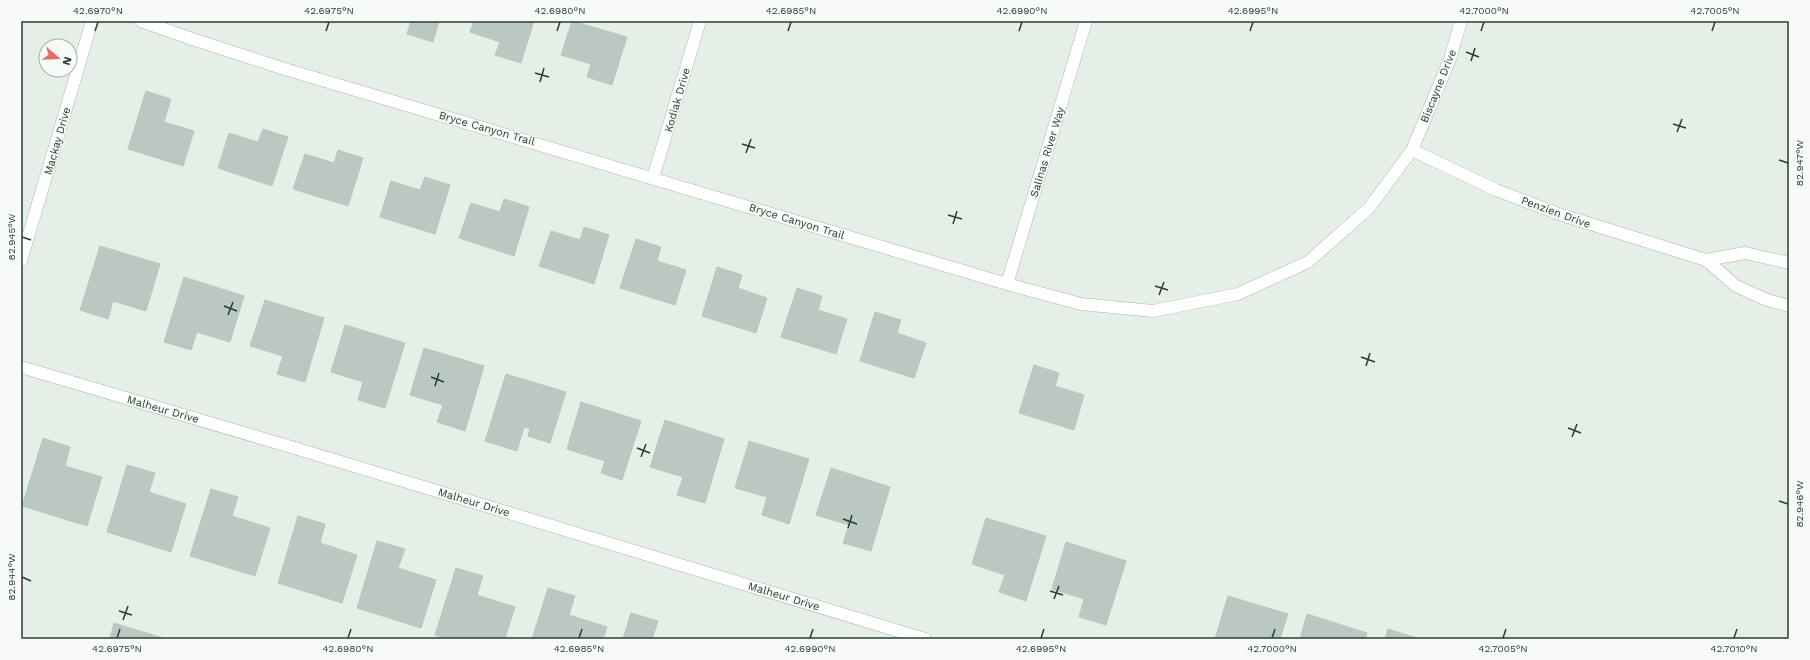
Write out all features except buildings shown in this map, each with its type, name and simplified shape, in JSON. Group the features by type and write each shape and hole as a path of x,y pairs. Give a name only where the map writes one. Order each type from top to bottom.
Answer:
{"street":[{"name":"Mackay Drive","path":"21,261 92,21"},
{"name":"Bryce Canyon Trail","path":"141,21 288,70 1007,284 1081,304 1153,311 1238,294 1308,262 1369,208 1412,150"},
{"name":"Kodiak Drive","path":"653,178 700,21"},
{"name":"Salinas River Way","path":"1007,284 1086,21"},
{"name":"Biscayne Drive","path":"1412,150 1450,59 1461,21"},
{"name":"Penzien Drive","path":"1412,150 1496,190 1562,215 1706,260 1736,286 1767,300 1789,306"},
{"name":"Penzien Drive","path":"1706,260 1745,253 1789,263"},
{"name":"Malheur Drive","path":"21,367 308,452 925,639"}]}
